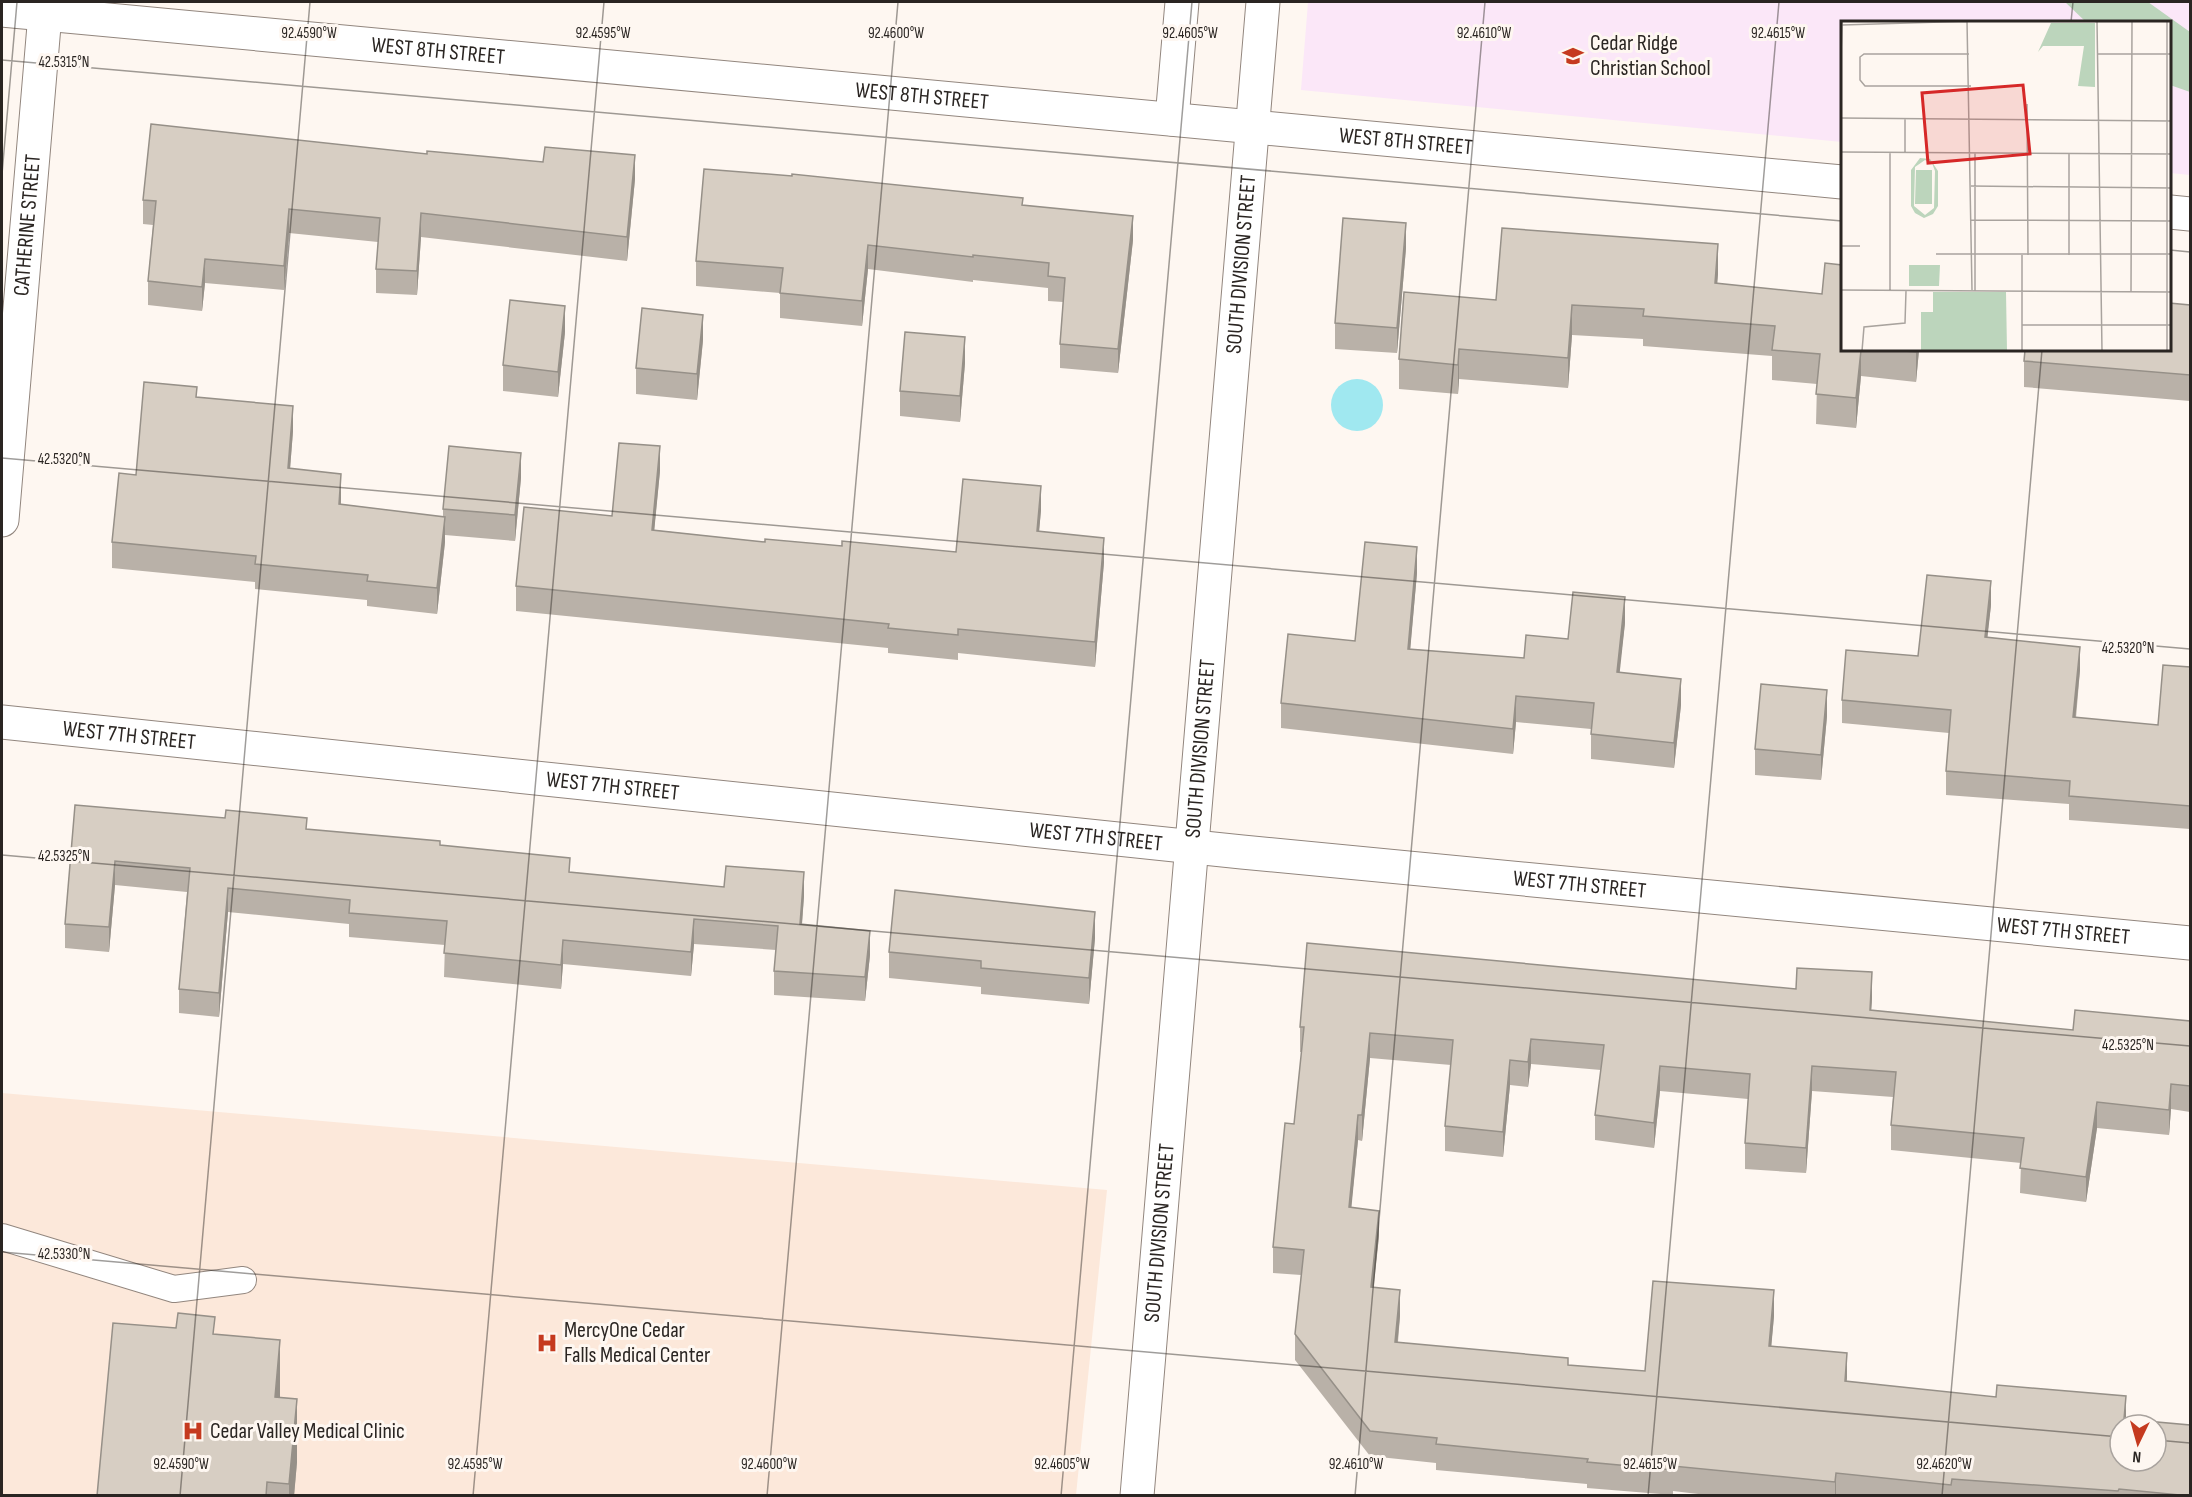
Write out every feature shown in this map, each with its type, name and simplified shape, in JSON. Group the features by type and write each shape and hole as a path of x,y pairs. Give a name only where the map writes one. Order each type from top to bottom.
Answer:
{"street":[{"path":"1172,119 1182,2"},
{"name":"SOUTH DIVISION STREET","path":"1137,1496 1263,2"},
{"name":"WEST 8TH STREET","path":"2,10 45,8 1252,127 1841,182"},
{"name":"CATHERINE STREET","path":"2,520 45,8"},
{"path":"2171,212 2190,214"},
{"name":"WEST 7TH STREET","path":"2,723 1191,847 2190,943"}],"lane":[{"path":"2,1237 174,1289 243,1280"}],"shaded area":[{"name":"Cedar Ridge Christian School","path":"1308,2 2190,2 2190,175 2171,173 2171,21 1841,21 1841,142 1301,90"},
{"name":"MercyOne Cedar Falls Medical Center","path":"2,1093 1107,1190 1076,1495 2,1495"}],"green space":[{"path":"2065,2 2148,2 2190,32 2190,92 2171,85 2171,21 2085,21"}],"water":[{"path":"1352,379 1362,379 1376,386 1383,405 1376,424 1362,431 1352,431 1342,427 1335,420 1331,410 1331,400 1335,390 1342,383"}],"building":[{"path":"151,124 427,154 427,151 543,162 545,147 635,155 627,237 421,213 417,271 376,269 380,218 289,209 284,266 205,259 202,287 148,281 156,201 143,200"},
{"path":"704,169 792,176 792,174 1023,198 1022,205 1133,216 1118,349 1060,344 1065,278 1048,276 1049,263 868,245 862,301 780,293 783,268 696,261"},
{"path":"1343,218 1406,223 1397,328 1335,323"},
{"path":"1502,228 1718,244 1715,283 1822,294 1825,263 1841,265 1841,351 1861,351 1856,398 1816,394 1820,354 1772,350 1775,326 1643,316 1644,309 1572,305 1568,358 1459,349 1458,365 1399,359 1404,292 1496,300"},
{"path":"510,300 565,306 558,372 503,365"},
{"path":"2171,303 2190,305 2190,375 2024,361 2025,351 2171,351"},
{"path":"642,308 703,315 697,374 636,368"},
{"path":"905,332 965,337 960,396 900,391"},
{"path":"144,382 197,387 196,397 293,406 288,468 341,474 339,504 445,517 437,588 367,581 368,575 255,564 256,556 112,542 119,473 136,475"},
{"path":"619,443 660,446 652,530 765,542 765,539 842,546 842,541 956,552 963,479 1041,486 1037,531 1104,538 1095,642 958,629 958,635 888,628 889,624 516,586 524,507 612,516"},
{"path":"449,446 521,453 515,515 443,509"},
{"path":"1365,542 1417,547 1408,649 1524,658 1526,635 1568,639 1573,592 1625,597 1617,672 1681,679 1674,743 1591,734 1594,703 1516,696 1513,729 1281,703 1288,634 1355,641"},
{"path":"1927,575 1991,581 1985,637 2080,647 2073,717 2158,725 2163,665 2190,667 2190,806 2069,796 2070,781 1946,771 1951,710 1842,700 1846,650 1918,656"},
{"path":"1761,684 1827,690 1821,755 1755,749"},
{"path":"75,805 225,818 226,810 307,818 306,829 440,841 440,845 570,858 569,872 724,887 726,866 804,872 800,924 870,931 865,977 774,971 778,926 694,919 691,952 563,940 561,965 444,953 447,921 349,913 350,900 228,888 219,993 179,989 190,868 115,861 109,927 65,924"},
{"path":"895,890 1095,912 1089,978 981,968 981,961 889,952"},
{"path":"1307,943 1796,989 1797,968 1872,972 1870,1010 2073,1030 2075,1010 2190,1021 2190,1086 2171,1084 2169,1110 2097,1102 2086,1177 2020,1168 2024,1138 1891,1125 1896,1072 1812,1066 1806,1148 1745,1143 1750,1074 1660,1066 1654,1123 1595,1115 1604,1045 1531,1039 1528,1062 1510,1060 1503,1132 1445,1126 1453,1040 1370,1033 1362,1115 1358,1115 1349,1207 1379,1211 1371,1287 1400,1290 1395,1342 1568,1358 1568,1365 1645,1371 1653,1281 1774,1290 1769,1346 1847,1353 1845,1381 1996,1397 1997,1385 2126,1396 2125,1413 2108,1413 2108,1473 2168,1473 2168,1423 2190,1425 2190,1496 2119,1489 2118,1491 1952,1479 1951,1485 1836,1473 1835,1482 1673,1466 1673,1470 1436,1444 1437,1438 1370,1431 1295,1334 1304,1250 1273,1247 1285,1123 1294,1124 1304,1027 1300,1027"},
{"path":"178,1313 215,1317 213,1334 280,1340 275,1397 297,1399 289,1484 267,1482 266,1496 97,1496 113,1323 176,1328"}],"place":[{"name":"Cedar Ridge Christian School","path":"1573,56"},
{"name":"MercyOne Cedar Falls Medical Center","path":"547,1343"},
{"name":"Cedar Valley Medical Clinic","path":"193,1431"}]}
